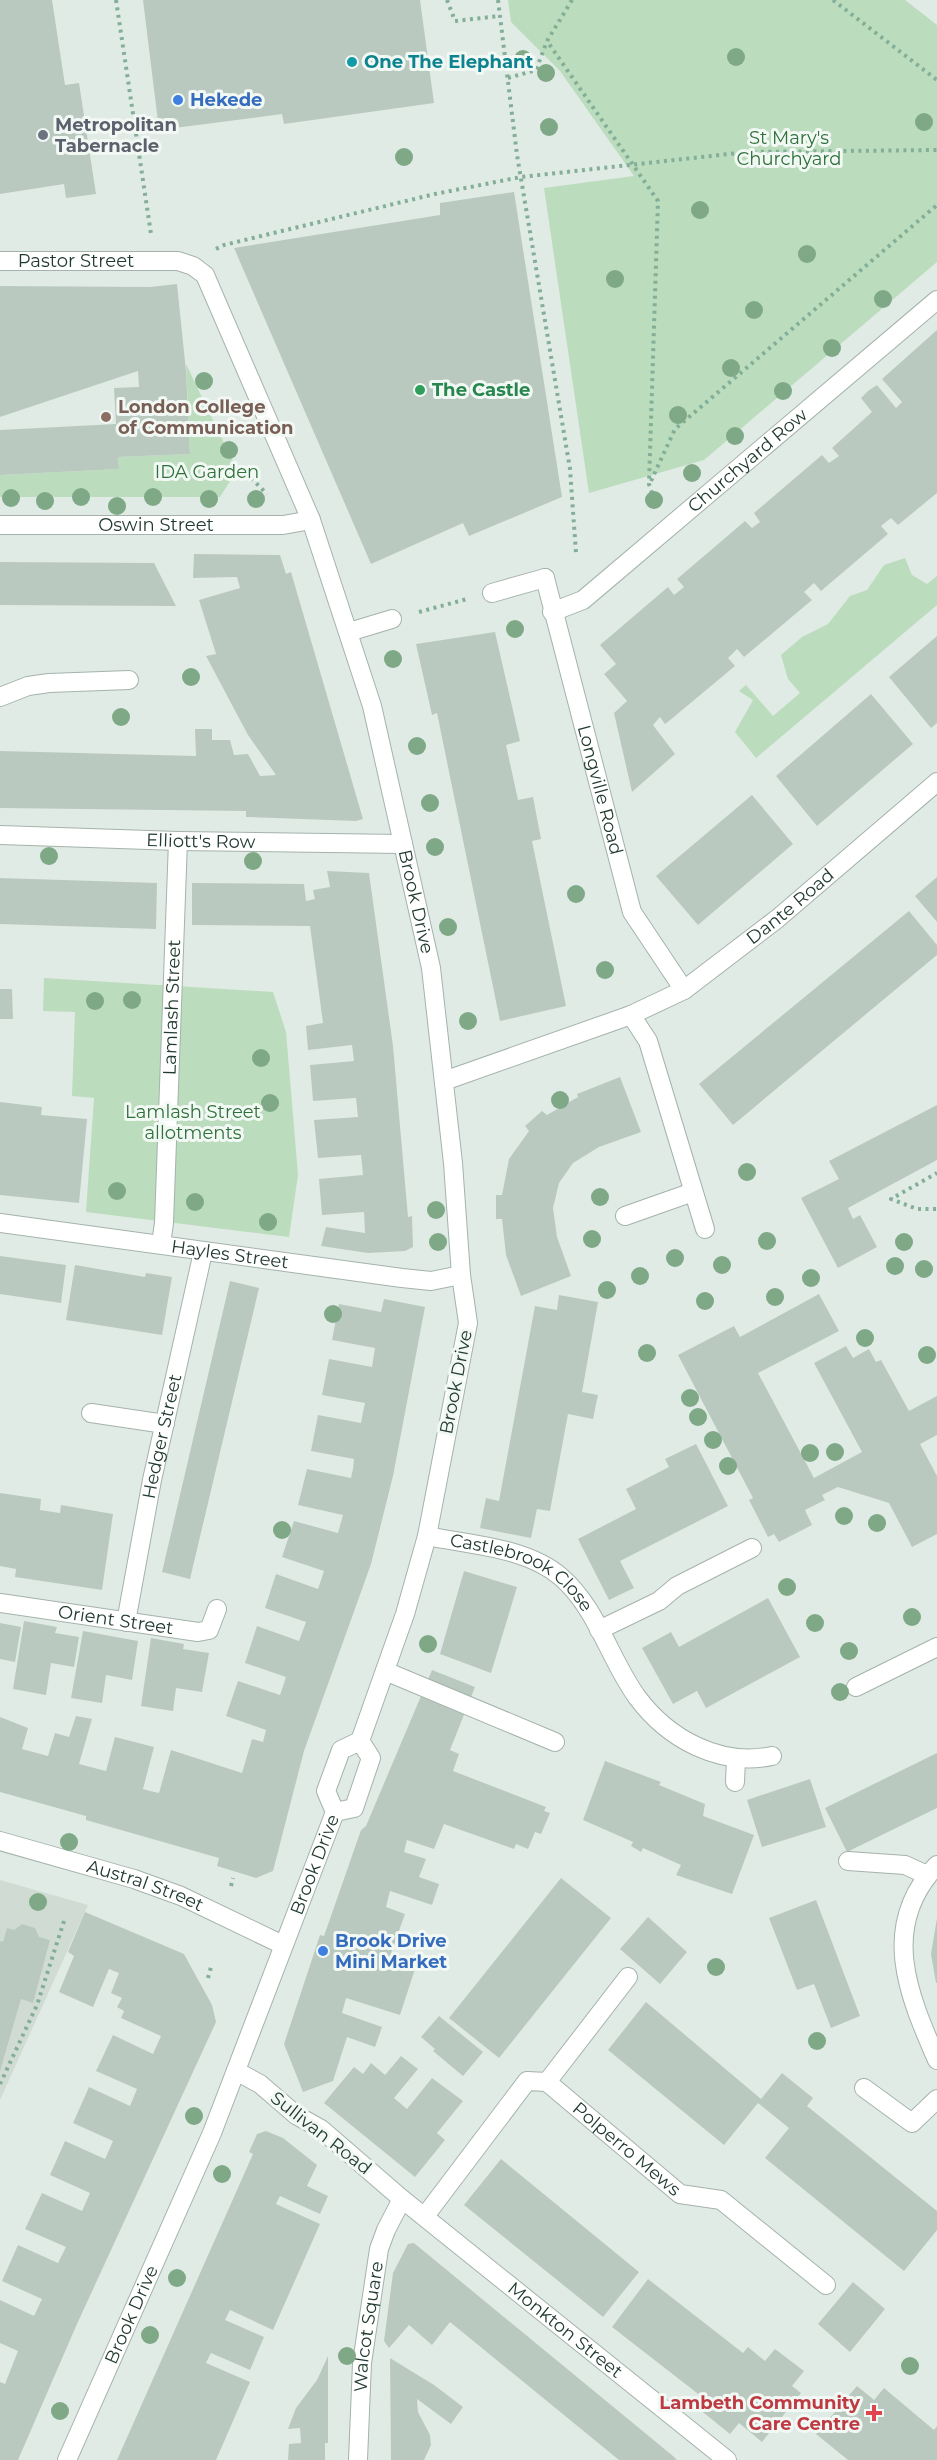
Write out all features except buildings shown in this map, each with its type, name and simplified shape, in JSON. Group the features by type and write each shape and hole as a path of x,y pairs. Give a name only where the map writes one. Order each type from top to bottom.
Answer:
{"street":[{"name":"Pastor Street","path":"0,261 154,260"},
{"path":"154,260 178,261 193,266"},
{"name":"Brook Drive","path":"67,2460 212,2133 335,1812 354,1808 371,1758 360,1741 405,1614 427,1536 468,1323 461,1275 453,1163 431,968 372,706 311,519 205,275 193,266"},
{"name":"Churchyard Row","path":"552,612 583,600 937,300"},
{"name":"Oswin Street","path":"0,525 283,525 311,519"},
{"name":"Longville Road","path":"492,592 545,578 632,912 684,990"},
{"path":"349,632 392,619"},
{"path":"0,697 28,686 49,683 129,680"},
{"name":"Dante Road","path":"444,1082 630,1015 684,990 777,919 937,782"},
{"name":"Elliott's Row","path":"0,835 178,842 403,844"},
{"name":"Lamlash Street","path":"161,1244 164,1224 178,842"},
{"path":"630,1015 648,1041 705,1229"},
{"path":"625,1216 693,1192"},
{"name":"Hayles Street","path":"0,1223 431,1281 461,1275"},
{"name":"Hedger Street","path":"126,1622 153,1480 203,1252"},
{"path":"91,1413 165,1424"},
{"name":"Castlebrook Close","path":"427,1536 534,1560 560,1576 571,1587 599,1630 636,1696 681,1738 706,1751 736,1760 772,1756"},
{"name":"Castlebrook Close","path":"599,1630 659,1601 677,1586 752,1548"},
{"name":"Orient Street","path":"0,1603 198,1632 209,1630 217,1609"},
{"path":"856,1687 937,1647"},
{"path":"385,1671 555,1742"},
{"path":"335,1812 326,1791 341,1750 360,1741"},
{"path":"735,1782 736,1760"},
{"name":"Austral Street","path":"0,1841 134,1879 181,1896 283,1945"},
{"path":"848,1861 905,1865 932,1870 907,1920 902,1942 909,1991 937,2060"},
{"path":"424,2216 527,2081 547,2082 628,1977"},
{"name":"Sullivan Road","path":"236,2071 260,2084 296,2115 321,2129 402,2199"},
{"name":"Polperro Mews","path":"547,2082 680,2194 722,2200 826,2285"},
{"path":"864,2088 912,2123 937,2100"},
{"name":"Monkton Street","path":"402,2199 727,2460"},
{"name":"Walcot Square","path":"358,2460 362,2363 379,2249 402,2199"}],"path":[{"path":"116,0 154,260"},
{"path":"447,0 455,21 500,16"},
{"path":"498,0 521,177 570,469 576,553"},
{"path":"508,78 536,69 547,41 572,0"},
{"path":"833,0 937,80"},
{"path":"547,41 658,201 649,484 658,511"},
{"path":"193,266 224,245 424,197 521,177 747,152 937,150"},
{"path":"649,484 675,429 937,205"},
{"path":"251,478 274,500"},
{"path":"392,619 492,592"},
{"path":"937,1173 891,1200 917,1209 937,1209"},
{"path":"231,1886 233,1878"},
{"path":"0,2084 36,2005 64,1921"},
{"path":"208,1978 211,1967"}],"shaded area":[{"path":"0,1880 88,1905 0,2100"}],"green space":[{"name":"St Mary's Churchyard","path":"508,0 905,0 937,25 937,262 704,460 589,493 544,188 634,176 560,71 511,22"},
{"name":"IDA Garden","path":"186,364 237,470 220,497 0,497 0,475 119,469 118,457 190,454"},
{"path":"905,558 912,575 927,584 937,576 937,605 756,758 735,732 753,700 739,691 746,685 773,716 800,693 788,679 781,655 802,637 828,624 850,596 867,590 884,565"},
{"name":"Lamlash Street allotments","path":"44,978 273,992 286,1032 298,1175 289,1237 86,1212 94,1098 72,1096 75,1012 43,1011"}],"place":[{"name":"One The Elephant","path":"352,62"},
{"name":"Hekede","path":"178,100"},
{"name":"Metropolitan Tabernacle","path":"43,135"},
{"name":"The Castle","path":"420,390"},
{"name":"London College of Communication","path":"106,417"},
{"name":"Brook Drive Mini Market","path":"323,1951"},
{"name":"Lambeth Community Care Centre","path":"874,2413"}]}
